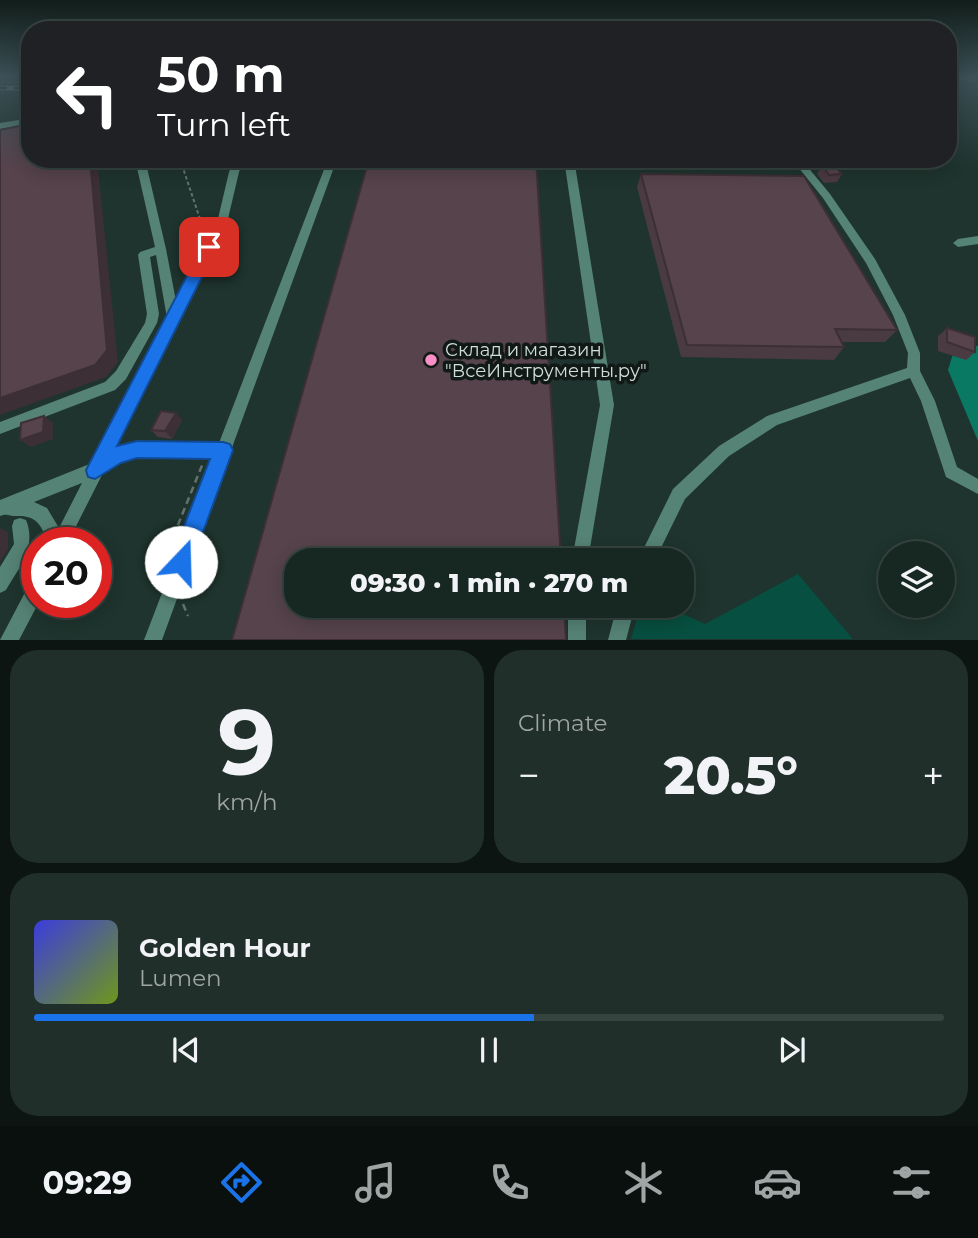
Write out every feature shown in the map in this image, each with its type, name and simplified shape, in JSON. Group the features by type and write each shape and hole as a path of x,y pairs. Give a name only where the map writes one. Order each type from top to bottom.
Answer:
{"street":[{"path":"0,126 21,122"},
{"path":"142,168 173,317"},
{"path":"66,527 222,223 236,168"},
{"path":"153,639 330,168"},
{"path":"570,168 607,405 582,548"},
{"path":"804,168 871,262 900,315 914,354 913,371 928,401 951,472 978,488"},
{"path":"958,243 978,240"},
{"path":"0,428 110,386 121,375 151,323 153,314 144,255 161,249"},
{"path":"652,548 679,495 724,451 772,420 913,371"},
{"path":"0,509 95,470 116,456 137,449 223,450"},
{"path":"0,509 28,507 42,514 53,527"},
{"path":"9,639 21,617"},
{"path":"577,618 577,639"},
{"path":"617,639 623,618"}],"lane":[{"path":"0,584 22,546 20,526"}],"path":[{"path":"183,168 209,247"},
{"path":"809,173 821,168"}],"green space":[{"path":"956,344 978,346 978,441 948,370"},
{"path":"798,574 853,639 631,639 637,618 692,618 705,624"}],"building":[{"path":"21,126 21,168 91,168 107,350 95,365 0,398 0,130"},
{"name":"Склад и магазин \"ВсеИнструменты.ру\"","path":"366,168 537,168 560,548 284,548 284,618 565,618 566,640 232,640"},
{"path":"824,168 837,168 842,174 829,175"},
{"path":"641,174 804,176 897,330 835,329 844,347 687,345"},
{"path":"947,328 975,337 975,352 947,342"},
{"path":"161,411 176,413 165,431 151,430"},
{"path":"44,416 43,432 20,440 21,423"}],"place":[{"name":"Склад и магазин \"ВсеИнструменты.ру\"","path":"431,360"}],"route":[{"path":"181,562 223,450 137,449 116,456 95,470 209,247"}]}
